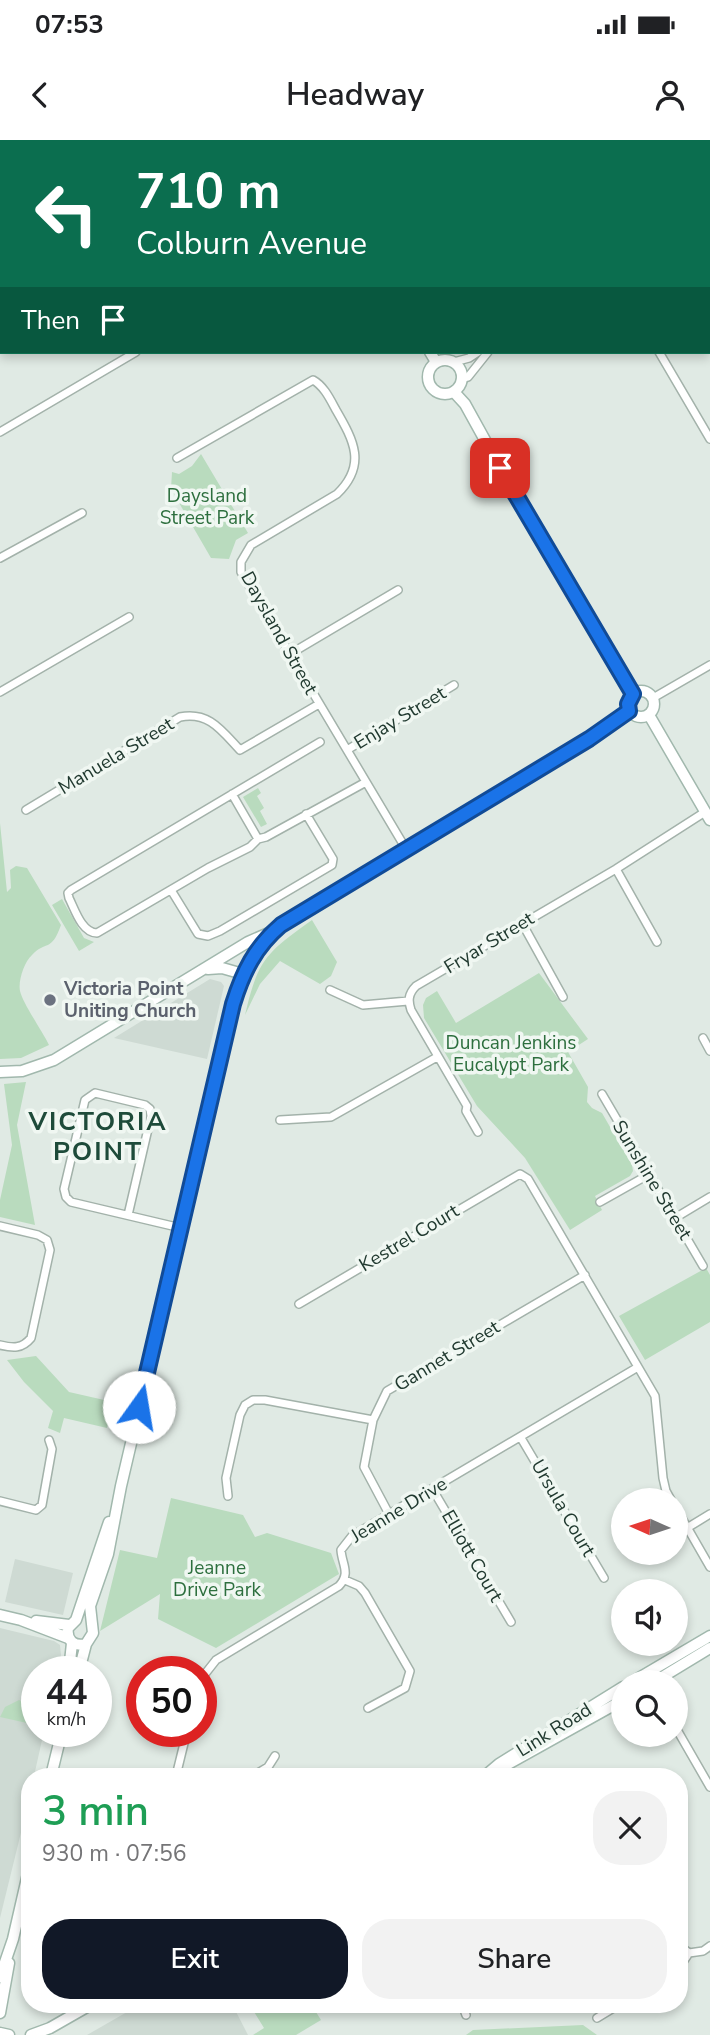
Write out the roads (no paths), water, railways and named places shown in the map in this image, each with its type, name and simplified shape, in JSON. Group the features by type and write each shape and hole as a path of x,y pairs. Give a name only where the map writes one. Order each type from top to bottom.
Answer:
{"main road":[{"path":"431,354 436,362"},
{"path":"444,359 459,366 463,378 461,385 453,392 443,394 430,386 429,370 436,362 444,359"},
{"path":"453,392 465,404 633,694"},
{"path":"644,691 653,698 654,709 649,715 636,717 629,711 628,704 633,694 644,691"},
{"path":"83,1656 86,1644 92,1638 90,1606 108,1554 121,1486 233,1004 252,956 281,925 589,739 629,711"},
{"path":"649,715 708,816"},
{"path":"0,1072 22,1071 54,1060 248,942 272,932"},
{"path":"204,970 219,968 243,974"},
{"path":"69,1656 73,1622 121,1486"},
{"path":"0,1615 22,1620 79,1645 86,1644"},
{"path":"22,1620 84,1620 91,1625"},
{"path":"659,1670 710,1636"},
{"path":"674,1670 710,1648"},
{"name":"Link Road","path":"495,1768 611,1694"},
{"name":"Link Road","path":"504,1768 611,1707"},
{"path":"53,1768 58,1747"},
{"path":"0,2013 21,1904"},
{"path":"0,1977 13,1939"},
{"path":"31,2035 47,2032 78,2013"},
{"path":"0,2033 9,2035"}],"street":[{"path":"120,354 124,359"},
{"path":"0,432 133,354"},
{"path":"454,362 475,354"},
{"path":"463,378 468,377 486,354"},
{"path":"660,354 710,439"},
{"name":"Daysland Street","path":"177,458 313,380 321,384 351,437 355,460 352,475 337,494 251,545 241,562 241,572 406,849"},
{"path":"0,558 82,513"},
{"path":"290,654 398,590"},
{"path":"0,692 129,617"},
{"path":"653,698 710,665"},
{"name":"Enjay Street","path":"347,750 454,685"},
{"name":"Manuela Street","path":"26,810 180,717 201,716 210,720 240,750 319,704"},
{"path":"320,742 68,892 86,930 97,933 250,847 258,839 366,782"},
{"path":"232,794 258,839"},
{"path":"171,890 198,934 208,936 220,931 332,864 333,859 306,814"},
{"name":"Fryar Street","path":"408,1001 415,986 708,816"},
{"path":"616,869 657,942"},
{"path":"522,923 563,997"},
{"path":"330,990 363,1005 408,1001 467,1106 466,1111 478,1132"},
{"path":"702,1038 710,1051"},
{"path":"280,1120 331,1117 438,1057"},
{"path":"128,1215 151,1116 150,1109 145,1105 95,1093 85,1100 64,1189 66,1197 71,1202 181,1228"},
{"name":"Sunshine Street","path":"602,1094 703,1266"},
{"name":"Kestrel Court","path":"299,1304 520,1174 528,1179 584,1275"},
{"path":"600,1202 648,1175"},
{"path":"675,1218 710,1197"},
{"path":"0,1226 38,1235 47,1240 50,1250 31,1338 26,1345 15,1348 0,1345"},
{"path":"584,1275 655,1396 665,1488"},
{"name":"Gannet Street","path":"389,1514 364,1467 373,1420 387,1391 584,1275"},
{"name":"Jeanne Drive","path":"345,1580 346,1568 341,1550 345,1543 389,1514 638,1367"},
{"path":"228,1496 226,1478 240,1415 245,1405 253,1400 373,1420"},
{"name":"Ursula Court","path":"521,1438 604,1578"},
{"path":"0,1501 36,1510 42,1505 52,1449 49,1440"},
{"name":"Elliott Court","path":"433,1490 511,1622"},
{"path":"688,1527 710,1514"},
{"path":"688,1530 710,1567"},
{"path":"217,1659 345,1580 359,1586 365,1593 410,1671 405,1688 368,1708"},
{"path":"178,1768 183,1747"},
{"path":"687,1747 710,1787"},
{"path":"266,1768 275,1756"},
{"path":"689,1953 703,1951 710,1946"},
{"path":"597,2018 605,2013"}],"place":[{"name":"Victoria Point Uniting Church","path":"50,1000"}],"district":[{"name":"VICTORIA POINT","path":"98,1136"}],"park label":[{"name":"Daysland Street Park","path":"207,507"},
{"name":"Duncan Jenkins Eucalypt Park","path":"511,1054"},
{"name":"Jeanne Drive Park","path":"217,1579"}]}
